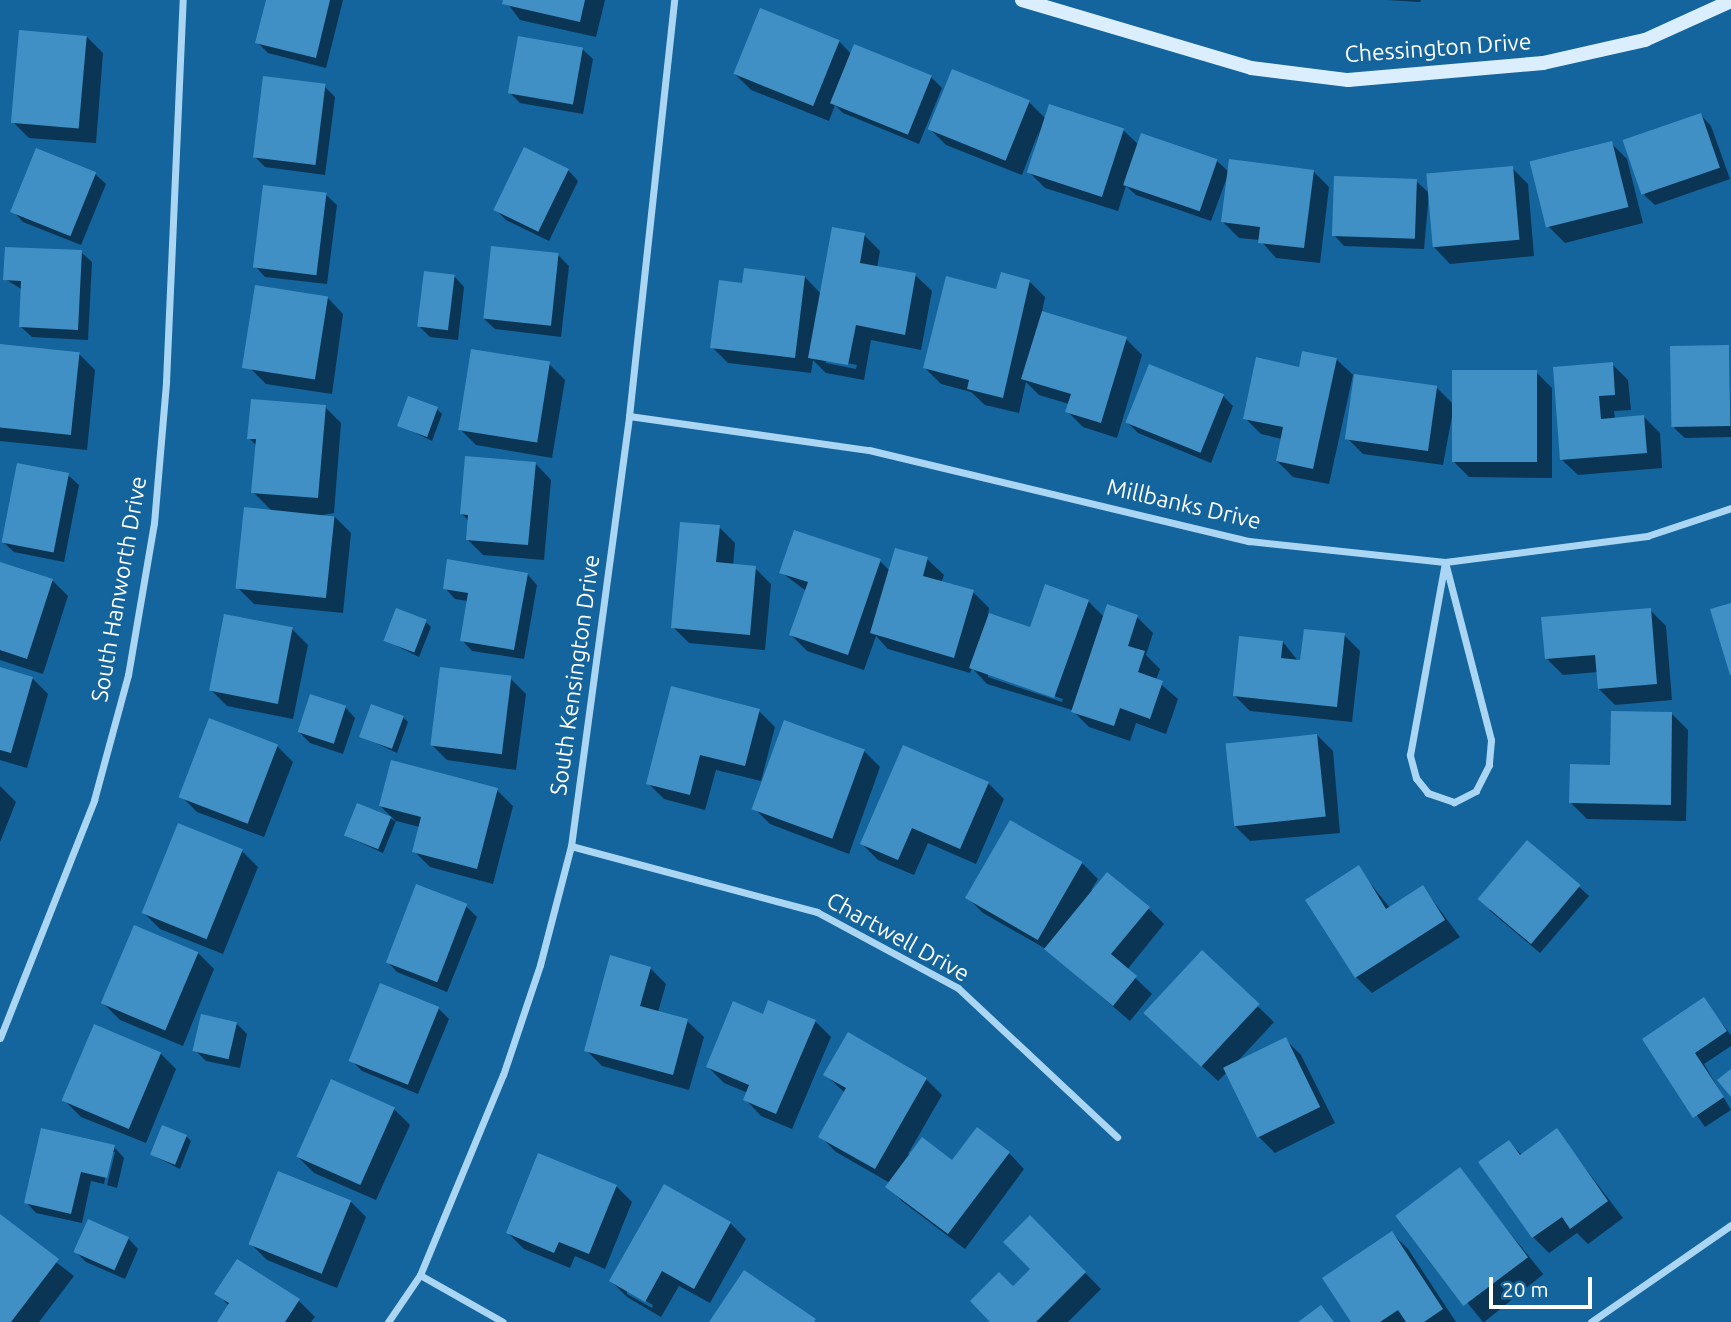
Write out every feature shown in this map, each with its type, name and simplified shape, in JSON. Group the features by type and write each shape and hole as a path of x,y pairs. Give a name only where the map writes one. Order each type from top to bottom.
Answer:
{"street":[{"name":"South Hanworth Drive","path":"0,1038 94,800 128,675 154,523 183,0"},
{"name":"South Kensington Drive","path":"388,1322 420,1275 503,1075 540,965 571,846 629,416 674,0"},
{"name":"Chessington Drive","path":"1022,0 1251,68 1348,80 1544,63 1645,40 1731,1"},
{"name":"Millbanks Drive","path":"629,416 869,450 1249,541 1445,562 1647,536 1731,508"},
{"path":"1445,562 1491,740 1489,765 1476,790 1454,802 1428,793 1416,778 1410,755 1445,562"},
{"name":"Chartwell Drive","path":"571,846 817,912 958,988 1117,1138"},
{"path":"1591,1322 1731,1225"},
{"path":"420,1275 503,1322"}],"building":[{"path":"266,0 330,0 316,58 255,43"},
{"path":"503,0 585,0 580,22 502,4"},
{"path":"760,8 840,40 813,106 733,74"},
{"path":"19,30 87,36 79,129 11,123"},
{"path":"518,36 583,47 573,105 508,93"},
{"path":"854,44 932,75 908,135 830,103"},
{"path":"952,69 1030,100 1006,161 928,129"},
{"path":"263,76 326,84 316,165 253,157"},
{"path":"1049,104 1124,128 1102,197 1027,172"},
{"path":"1701,113 1720,168 1641,195 1623,140"},
{"path":"1141,133 1218,159 1200,211 1123,185"},
{"path":"1612,141 1628,207 1546,228 1530,162"},
{"path":"524,147 569,169 538,232 493,210"},
{"path":"36,148 96,172 70,236 10,212"},
{"path":"1229,159 1314,170 1304,248 1258,243 1260,227 1221,222"},
{"path":"1513,166 1519,240 1433,247 1426,174"},
{"path":"1334,176 1417,179 1415,239 1332,236"},
{"path":"263,185 327,193 316,275 253,267"},
{"path":"832,227 865,233 860,263 916,273 905,335 856,325 848,365 808,358"},
{"path":"491,246 559,253 551,326 483,319"},
{"path":"5,247 82,250 78,330 19,327 21,281 3,280"},
{"path":"744,268 805,276 795,358 710,348 719,280 742,283"},
{"path":"424,271 455,275 448,330 417,327"},
{"path":"1001,272 1030,280 1003,398 967,389 969,380 923,368 946,276 996,289"},
{"path":"255,285 328,297 315,380 242,368"},
{"path":"1042,311 1127,337 1101,423 1065,412 1071,394 1021,379"},
{"path":"0,344 80,352 71,435 0,427"},
{"path":"1729,345 1730,426 1671,427 1670,346"},
{"path":"471,349 550,362 537,443 458,430"},
{"path":"1302,351 1337,358 1313,469 1276,461 1283,427 1243,419 1256,357 1299,367"},
{"path":"1613,362 1615,395 1599,396 1601,419 1644,415 1647,453 1560,460 1553,367"},
{"path":"1149,364 1224,394 1201,453 1125,422"},
{"path":"1452,370 1537,370 1537,462 1452,462"},
{"path":"1354,374 1437,386 1428,451 1345,439"},
{"path":"408,396 438,407 427,437 397,426"},
{"path":"251,399 326,405 318,498 251,493 256,439 247,439"},
{"path":"465,456 536,462 528,545 466,540 468,515 460,514"},
{"path":"17,463 69,473 54,553 2,543"},
{"path":"244,507 335,517 326,598 235,589"},
{"path":"680,522 720,525 716,562 756,566 750,635 671,628"},
{"path":"794,530 881,559 848,655 789,635 808,582 779,573"},
{"path":"895,548 928,557 923,576 974,590 954,658 870,633"},
{"path":"447,559 528,573 514,650 460,641 468,593 443,589"},
{"path":"0,562 53,579 27,659 0,650"},
{"path":"1045,584 1089,600 1054,698 969,668 989,613 1030,627"},
{"path":"1731,603 1731,675 1730,675 1710,609"},
{"path":"1107,604 1138,615 1128,646 1145,651 1138,672 1163,681 1150,719 1120,708 1114,726 1071,712"},
{"path":"396,608 427,620 414,653 383,641"},
{"path":"1651,608 1657,684 1598,689 1595,655 1545,659 1541,617"},
{"path":"224,614 293,627 278,704 209,691"},
{"path":"1304,629 1345,633 1337,707 1233,696 1239,636 1283,641 1281,658 1300,660"},
{"path":"0,667 33,677 11,753 0,750"},
{"path":"440,667 511,676 502,754 430,745"},
{"path":"671,686 760,709 745,766 700,755 690,795 646,784"},
{"path":"310,694 346,706 334,744 298,732"},
{"path":"371,704 404,716 392,749 359,737"},
{"path":"1611,711 1672,712 1671,805 1569,803 1570,764 1610,765"},
{"path":"209,718 278,745 248,824 179,797"},
{"path":"784,720 865,749 832,839 752,809"},
{"path":"1317,734 1326,817 1234,826 1226,744"},
{"path":"903,745 989,782 960,849 912,828 898,860 860,844"},
{"path":"391,760 498,788 477,869 412,852 421,817 379,806"},
{"path":"357,803 391,817 378,849 344,835"},
{"path":"1010,820 1083,862 1038,940 965,898"},
{"path":"178,823 243,849 207,939 142,913"},
{"path":"1527,840 1581,885 1531,944 1478,899"},
{"path":"1359,865 1386,909 1423,885 1445,920 1355,978 1305,900"},
{"path":"1107,872 1150,907 1111,954 1137,976 1113,1006 1044,949"},
{"path":"416,884 467,904 437,982 386,962"},
{"path":"134,925 198,952 165,1031 101,1003"},
{"path":"1202,950 1260,1004 1201,1067 1143,1013"},
{"path":"610,955 651,967 640,1006 688,1019 673,1075 584,1051"},
{"path":"380,983 439,1007 408,1085 349,1061"},
{"path":"1704,997 1727,1031 1695,1053 1724,1097 1693,1118 1642,1039"},
{"path":"768,1000 816,1020 776,1114 743,1100 749,1085 706,1067 733,1001 763,1014"},
{"path":"201,1014 237,1022 229,1059 192,1051"},
{"path":"94,1024 161,1053 129,1129 62,1100"},
{"path":"848,1032 927,1078 875,1169 818,1137 846,1088 823,1075"},
{"path":"1286,1037 1320,1107 1257,1138 1223,1068"},
{"path":"1731,1069 1731,1097 1717,1080"},
{"path":"331,1079 395,1107 360,1185 296,1157"},
{"path":"162,1125 187,1135 175,1165 150,1155"},
{"path":"977,1127 1010,1152 948,1234 885,1187 922,1137 952,1160"},
{"path":"41,1128 115,1145 107,1178 81,1172 71,1214 24,1203"},
{"path":"1557,1128 1608,1201 1570,1229 1562,1217 1532,1238 1478,1162 1509,1140 1520,1155"},
{"path":"538,1153 617,1185 589,1254 559,1242 554,1253 506,1233"},
{"path":"1460,1167 1528,1257 1463,1306 1395,1216"},
{"path":"278,1171 351,1201 322,1274 248,1244"},
{"path":"664,1184 731,1222 694,1289 662,1271 645,1302 609,1281"},
{"path":"0,1214 59,1259 11,1322 0,1322"},
{"path":"1030,1215 1086,1272 1036,1322 990,1322 970,1301 999,1272 1013,1286 1030,1269 1003,1242"},
{"path":"88,1219 129,1237 114,1270 73,1252"},
{"path":"1392,1231 1443,1309 1424,1322 1406,1322 1398,1310 1380,1322 1351,1322 1322,1278"},
{"path":"237,1259 300,1299 285,1322 217,1322 229,1303 214,1294"},
{"path":"744,1270 816,1319 814,1322 709,1322"},
{"path":"1321,1305 1334,1322 1298,1322"}]}
